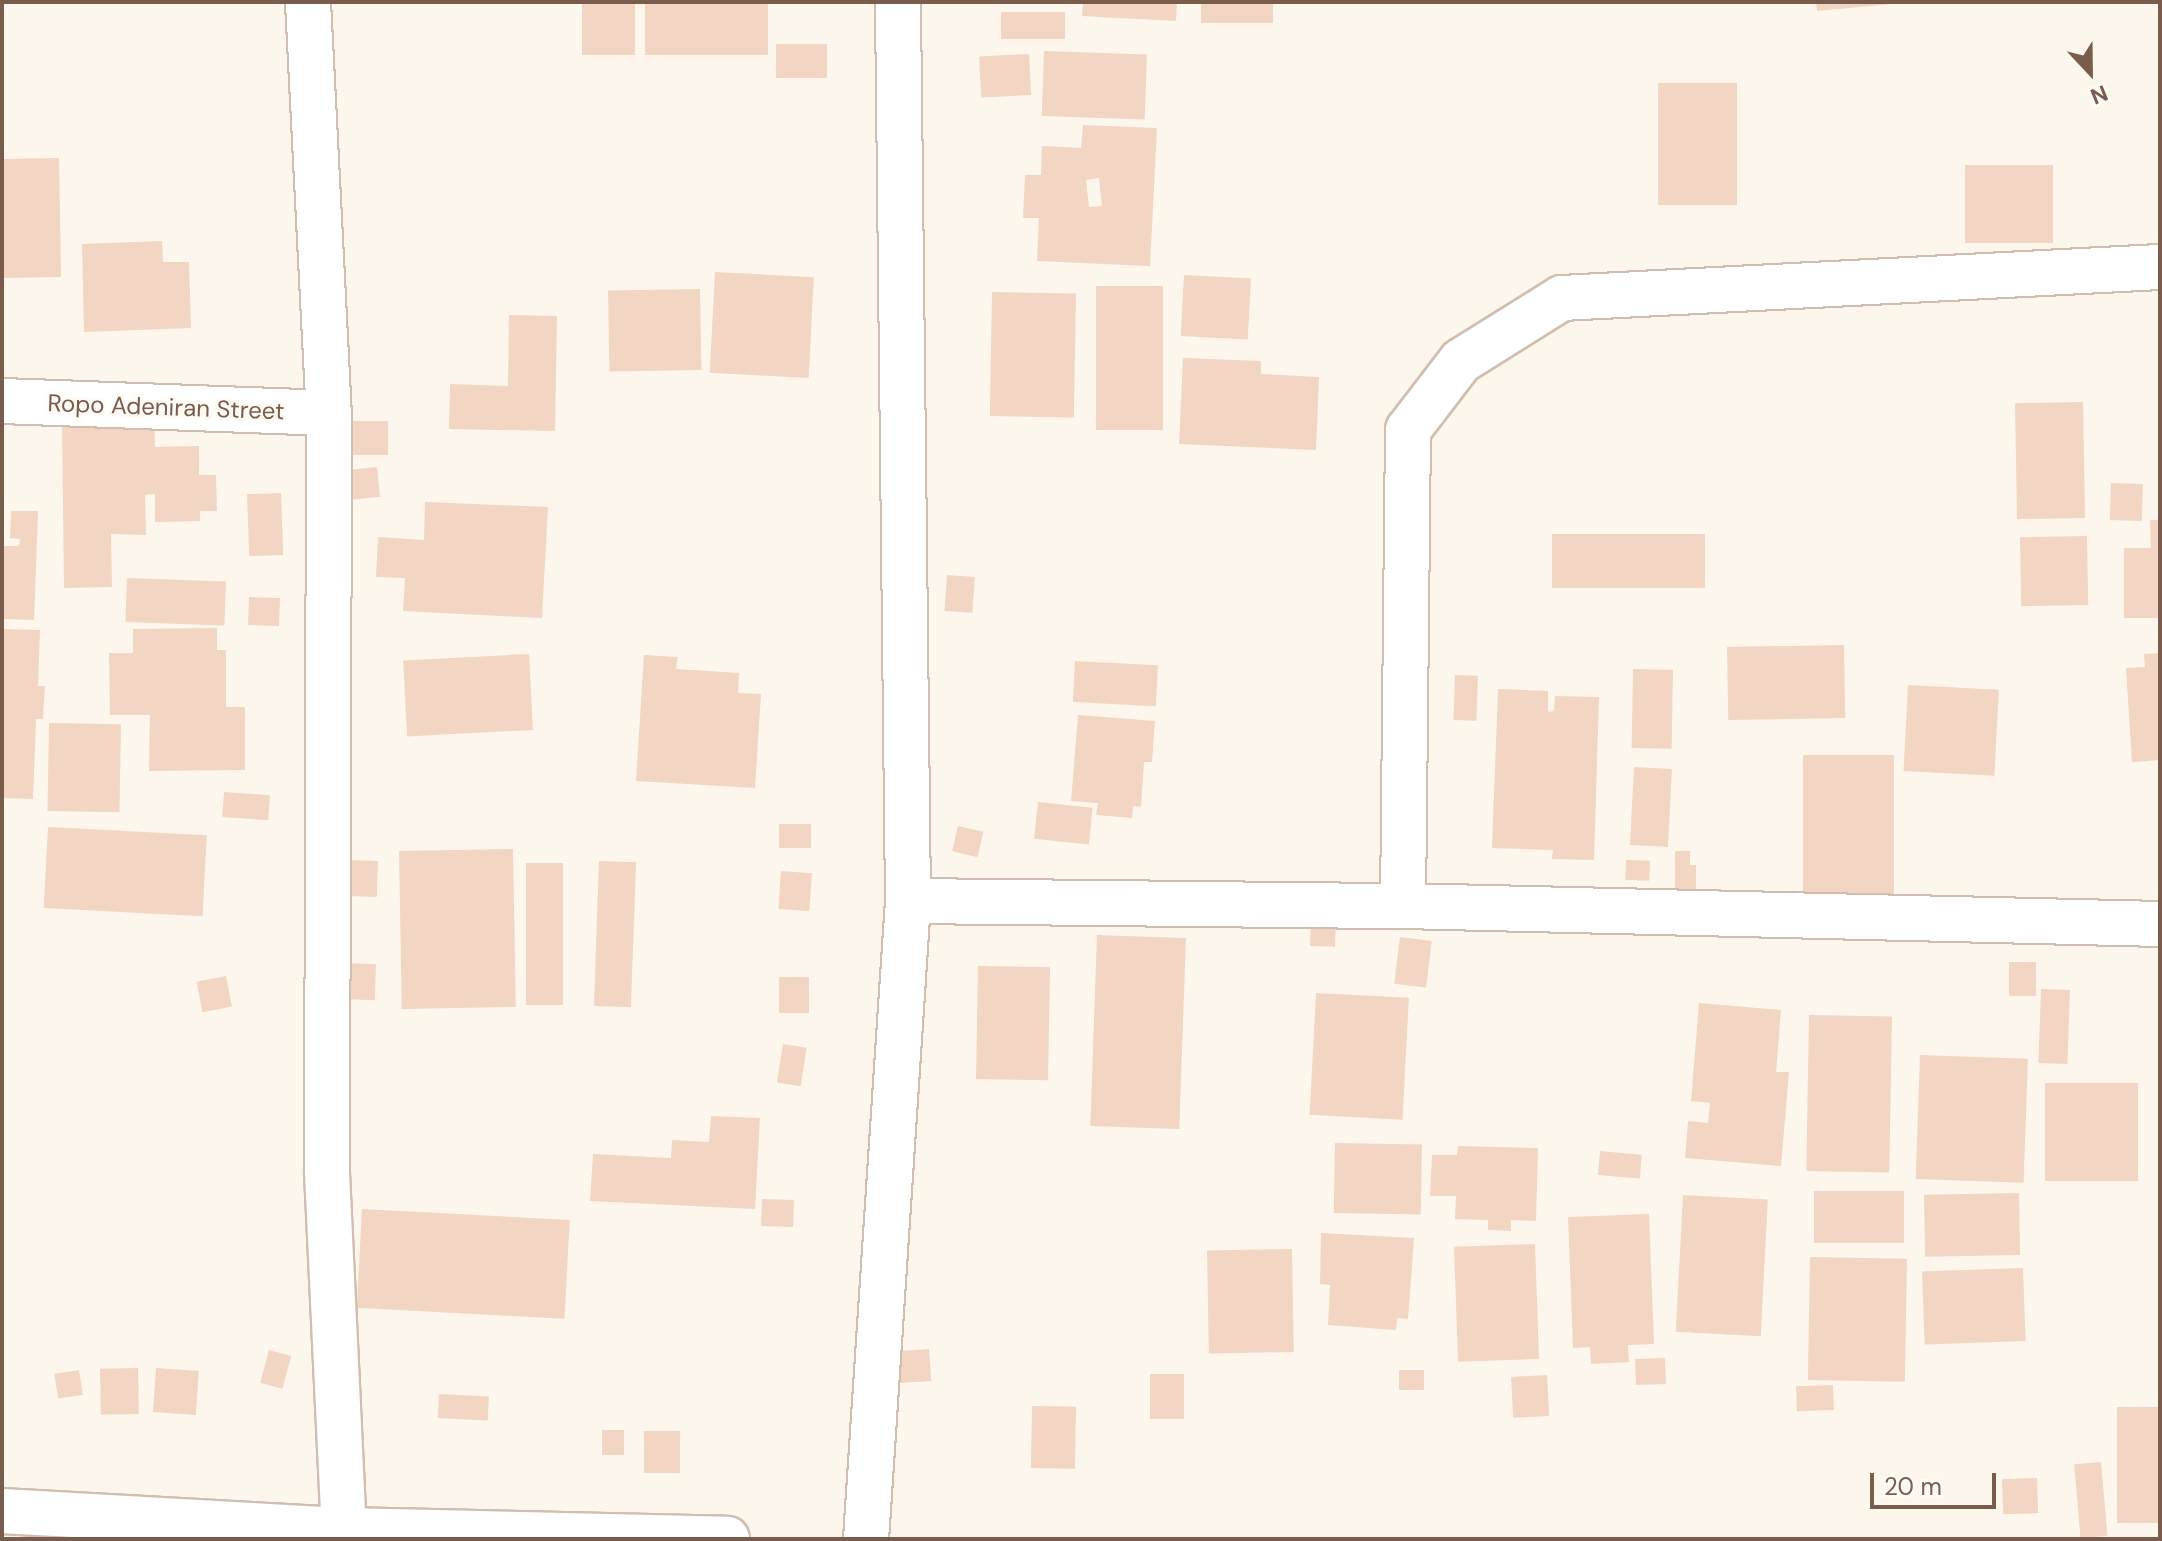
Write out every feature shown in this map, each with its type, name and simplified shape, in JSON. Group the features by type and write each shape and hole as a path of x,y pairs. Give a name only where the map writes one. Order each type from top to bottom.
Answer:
{"street":[{"path":"308,2 329,413 327,1173 344,1530"},
{"path":"866,1539 908,901 898,2"},
{"path":"1403,906 1408,430 1461,361 1562,298 2160,267"},
{"name":"Ropo Adeniran Street","path":"2,401 329,413"},
{"path":"908,901 1403,906 2160,924"},
{"path":"2,1511 344,1530 727,1539"}],"building":[{"path":"582,2 635,2 635,55 582,55"},
{"path":"645,2 768,2 768,55 645,55"},
{"path":"1083,2 1177,2 1176,21 1082,16"},
{"path":"1201,2 1273,2 1273,23 1201,23"},
{"path":"1816,2 1891,2 1891,4 1817,11"},
{"path":"1001,12 1065,12 1065,39 1001,39"},
{"path":"776,44 827,44 827,78 776,78"},
{"path":"1044,51 1147,55 1145,120 1042,116"},
{"path":"1029,54 1031,95 981,98 979,57"},
{"path":"1658,83 1737,83 1737,205 1658,205"},
{"path":"1083,125 1157,128 1150,266 1037,261 1039,218 1023,218 1025,175 1041,175 1042,146 1081,148","holes":["1099,178 1102,206 1089,207 1086,180"]},
{"path":"59,158 61,277 4,278 2,159"},
{"path":"1965,165 2053,165 2053,243 1965,243"},
{"path":"162,241 163,262 189,262 191,328 84,332 82,244"},
{"path":"715,272 814,277 809,378 710,373"},
{"path":"1184,275 1251,279 1248,339 1181,336"},
{"path":"1096,286 1163,286 1163,430 1096,430"},
{"path":"700,289 701,370 609,372 608,291"},
{"path":"992,292 1076,293 1074,417 990,416"},
{"path":"509,315 557,316 555,431 449,429 450,384 508,386"},
{"path":"1183,358 1261,361 1261,374 1319,377 1316,450 1179,444"},
{"path":"2083,402 2085,518 2017,519 2015,403"},
{"path":"62,420 154,420 155,447 199,446 199,475 216,475 217,511 200,511 200,521 155,522 155,494 145,495 146,535 111,534 112,587 64,588"},
{"path":"345,421 388,421 388,455 345,455"},
{"path":"377,467 380,497 349,500 346,470"},
{"path":"2111,483 2143,484 2142,521 2110,520"},
{"path":"281,493 283,555 249,556 247,494"},
{"path":"425,502 548,507 542,618 403,611 405,578 376,577 378,537 424,540"},
{"path":"11,511 38,511 34,620 2,619 2,546 19,546 20,539 10,538"},
{"path":"2150,520 2160,520 2160,618 2124,618 2124,548 2151,548"},
{"path":"1552,534 1705,534 1705,588 1552,588"},
{"path":"2087,536 2088,605 2021,606 2020,537"},
{"path":"947,575 975,577 972,613 944,611"},
{"path":"127,578 226,581 224,625 125,622"},
{"path":"249,597 280,598 279,626 248,625"},
{"path":"217,628 217,650 226,650 226,707 245,707 245,770 149,771 150,715 110,715 109,653 133,653 133,629"},
{"path":"2,629 40,630 38,686 45,686 43,719 36,719 33,799 2,798"},
{"path":"1844,645 1845,718 1728,720 1727,647"},
{"path":"2160,653 2160,760 2132,762 2126,668 2145,667 2144,654"},
{"path":"529,654 533,730 407,736 403,661"},
{"path":"644,655 678,657 676,669 739,673 738,693 761,694 755,788 636,781"},
{"path":"1075,661 1158,665 1156,706 1073,702"},
{"path":"1633,669 1673,670 1672,749 1632,748"},
{"path":"1455,675 1478,676 1476,721 1453,720"},
{"path":"1908,685 1999,690 1994,776 1903,771"},
{"path":"1498,689 1548,691 1548,712 1554,711 1555,696 1599,697 1594,860 1552,859 1553,850 1492,848"},
{"path":"1078,715 1155,721 1152,762 1144,762 1141,807 1133,806 1132,818 1096,815 1098,803 1071,801"},
{"path":"49,723 121,724 119,812 47,811"},
{"path":"1803,755 1894,755 1894,901 1803,901"},
{"path":"1634,767 1672,769 1668,847 1630,845"},
{"path":"224,792 270,795 268,820 222,817"},
{"path":"1038,802 1093,808 1089,845 1034,839"},
{"path":"779,824 811,824 811,848 779,848"},
{"path":"958,826 983,832 977,857 952,851"},
{"path":"48,827 207,835 203,916 44,908"},
{"path":"513,849 516,1007 402,1009 399,851"},
{"path":"1675,851 1690,851 1690,865 1696,865 1696,897 1675,896"},
{"path":"349,860 378,861 377,897 348,896"},
{"path":"1626,860 1650,861 1649,881 1625,880"},
{"path":"599,861 636,862 631,1007 594,1006"},
{"path":"526,863 563,863 563,1005 526,1005"},
{"path":"781,871 812,873 809,911 778,909"},
{"path":"1311,919 1336,920 1335,947 1310,946"},
{"path":"1097,935 1186,938 1179,1129 1090,1126"},
{"path":"1400,937 1432,941 1426,988 1394,984"},
{"path":"2009,962 2036,962 2036,996 2009,996"},
{"path":"342,963 376,964 375,1000 341,999"},
{"path":"978,966 1050,967 1048,1080 976,1079"},
{"path":"226,976 232,1006 202,1012 197,982"},
{"path":"779,977 809,977 809,1013 779,1013"},
{"path":"2041,989 2070,990 2067,1064 2038,1063"},
{"path":"1316,993 1409,998 1402,1120 1310,1115"},
{"path":"1699,1003 1781,1010 1776,1072 1789,1072 1781,1166 1685,1158 1688,1121 1708,1123 1710,1103 1691,1101"},
{"path":"1809,1015 1892,1016 1889,1172 1806,1171"},
{"path":"783,1044 807,1048 801,1086 777,1083"},
{"path":"1920,1055 2028,1059 2024,1183 1916,1179"},
{"path":"2045,1083 2138,1083 2138,1181 2045,1181"},
{"path":"711,1116 760,1118 755,1209 590,1201 593,1154 671,1158 672,1140 709,1142"},
{"path":"1335,1143 1422,1145 1421,1215 1334,1213"},
{"path":"1458,1146 1538,1148 1536,1221 1511,1220 1511,1231 1488,1230 1488,1220 1455,1219 1456,1196 1430,1196 1432,1155 1457,1155"},
{"path":"1600,1151 1642,1155 1640,1179 1598,1175"},
{"path":"1814,1191 1904,1191 1904,1243 1814,1243"},
{"path":"2019,1193 2020,1255 1925,1257 1924,1195"},
{"path":"1683,1195 1768,1199 1761,1336 1676,1332"},
{"path":"762,1199 794,1200 793,1227 761,1226"},
{"path":"362,1209 570,1220 565,1319 357,1308"},
{"path":"1649,1214 1654,1344 1628,1345 1629,1362 1591,1364 1590,1347 1573,1348 1568,1217"},
{"path":"1321,1233 1414,1238 1408,1319 1397,1318 1396,1330 1328,1325 1330,1285 1320,1284"},
{"path":"1535,1244 1539,1359 1458,1362 1454,1247"},
{"path":"1292,1249 1294,1352 1209,1353 1207,1250"},
{"path":"1810,1257 1907,1259 1905,1382 1808,1380"},
{"path":"2023,1268 2026,1341 1925,1344 1922,1272"},
{"path":"929,1349 931,1381 900,1383 898,1351"},
{"path":"269,1350 291,1356 282,1389 260,1383"},
{"path":"1665,1358 1666,1384 1636,1385 1635,1359"},
{"path":"138,1368 139,1414 101,1415 100,1369"},
{"path":"156,1368 199,1371 196,1415 153,1412"},
{"path":"79,1370 83,1395 58,1399 54,1374"},
{"path":"1399,1370 1424,1370 1424,1390 1399,1390"},
{"path":"1150,1374 1184,1374 1184,1419 1150,1419"},
{"path":"1547,1375 1549,1416 1513,1418 1511,1377"},
{"path":"1833,1385 1834,1410 1797,1411 1796,1386"},
{"path":"439,1394 489,1397 488,1421 438,1418"},
{"path":"1032,1406 1076,1407 1075,1469 1031,1468"},
{"path":"2117,1407 2160,1407 2160,1523 2117,1523"},
{"path":"602,1430 624,1430 624,1455 602,1455"},
{"path":"644,1431 680,1431 680,1473 644,1473"},
{"path":"2101,1462 2107,1536 2081,1538 2074,1464"},
{"path":"2037,1478 2038,1513 2003,1514 2002,1479"}]}
